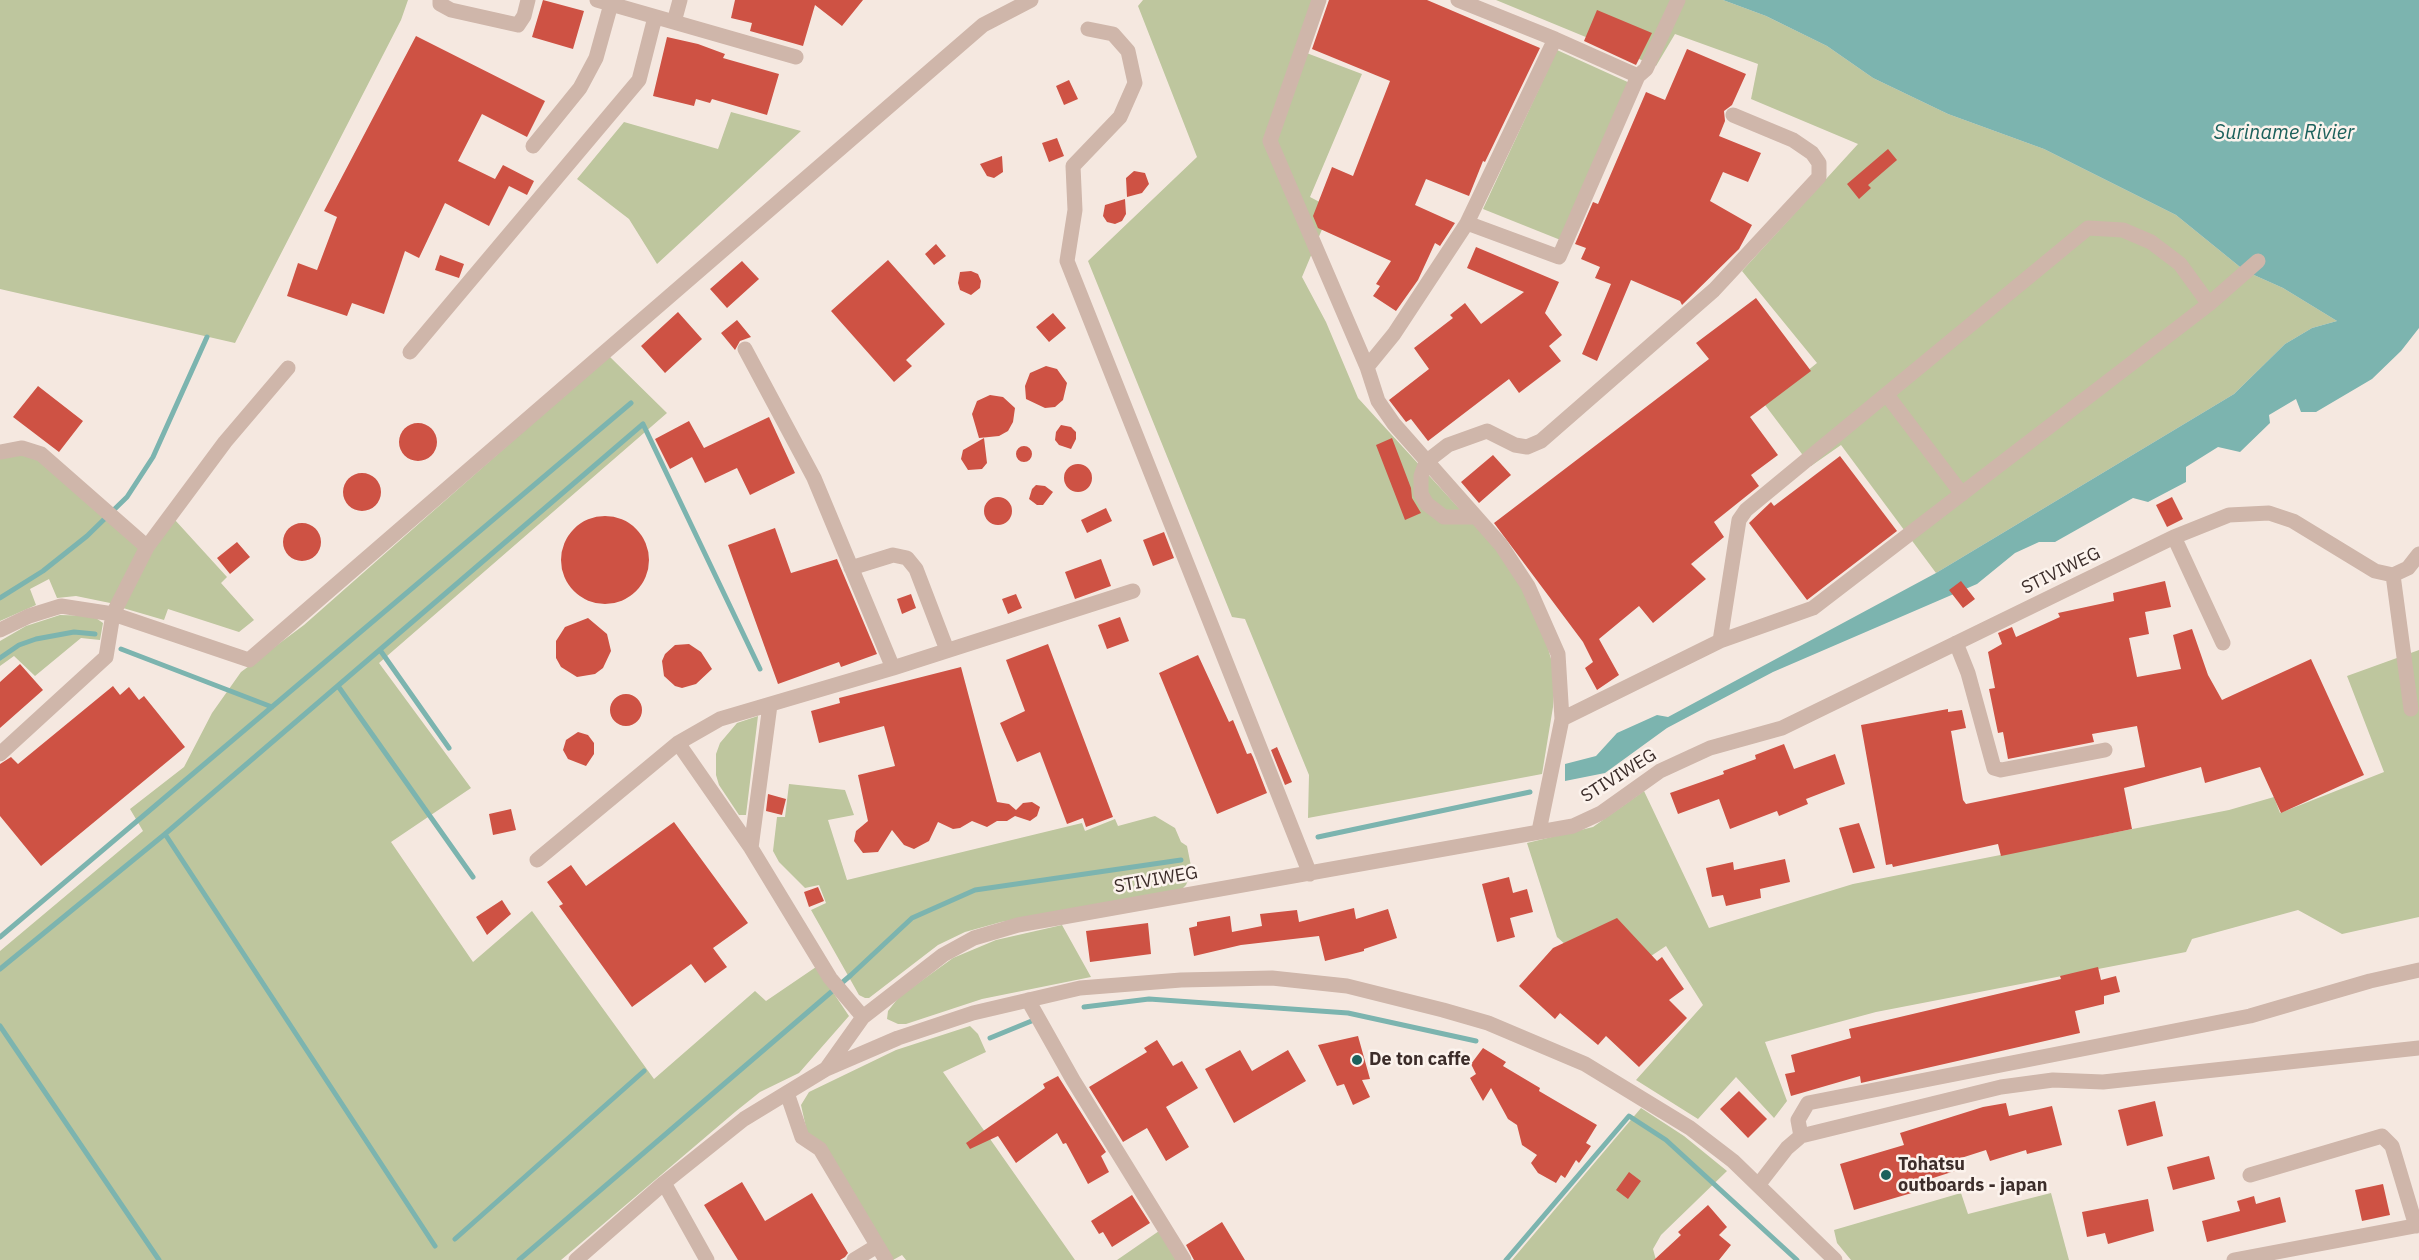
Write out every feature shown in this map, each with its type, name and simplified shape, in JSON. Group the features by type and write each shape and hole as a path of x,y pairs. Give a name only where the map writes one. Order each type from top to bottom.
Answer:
{"street":[{"path":"440,0 440,4 451,10 518,25 524,16 528,0"},
{"path":"674,22 680,0"},
{"path":"0,630 29,616 61,606 113,614 249,660 983,25 1031,0"},
{"path":"1319,0 1270,141 1367,367 1378,401 1426,462 1501,545 1528,586 1558,654 1562,719 1539,831"},
{"path":"1458,0 1555,39 1638,76"},
{"path":"1467,222 1559,257 1638,76 1647,69 1678,0"},
{"path":"533,146 580,88 596,58 604,2 796,57"},
{"path":"410,352 639,80 655,17"},
{"path":"1088,29 1113,34 1128,51 1135,83 1120,117 1073,166 1076,210 1067,261 1310,874"},
{"path":"1367,367 1394,334 1467,222 1555,39"},
{"path":"1475,517 1444,517 1427,504 1421,494 1421,476 1426,462 1448,445 1488,431 1515,445 1527,447 1542,441 1714,290 1819,177 1819,163 1812,153 1792,140 1732,115"},
{"path":"1720,641 1738,520 1746,510 2088,228 2123,230 2151,242 2180,264 2209,304"},
{"path":"1562,719 1720,641 1813,608 2209,304 2258,261"},
{"path":"745,349 814,478 892,668"},
{"path":"0,754 106,657 113,614 147,547 225,442 288,368"},
{"path":"1887,394 1962,494"},
{"path":"0,452 21,448 40,454 147,547"},
{"name":"STIVIWEG","path":"826,1069 863,1017 943,955 974,938 1018,925 1573,826 1601,813 1660,771 1710,748 1782,728 2174,537 2229,515 2269,513 2294,521 2325,538 2350,557 2375,571 2393,575"},
{"path":"2174,537 2223,643"},
{"path":"2411,709 2393,575 2408,568 2419,554"},
{"path":"851,568 893,555 907,558 916,569 947,650"},
{"path":"537,860 678,742 720,719 892,668 1133,591"},
{"path":"1956,643 1968,674 1994,768 2001,770 2104,750"},
{"path":"751,848 770,705"},
{"path":"678,742 751,848 830,978 863,1017"},
{"path":"1801,1136 1798,1120 1808,1103 2250,1016 2370,981 2419,970"},
{"path":"576,1260 664,1183 744,1119 826,1069 898,1038 973,1013 1080,988 1181,980 1272,978 1347,986 1488,1023 1542,1044 1617,1081 1690,1128 1759,1184 1830,1258"},
{"path":"1028,1000 1073,1080 1184,1260"},
{"path":"1759,1184 1787,1148 1801,1136 2020,1083 2053,1080 2103,1082 2419,1048"},
{"path":"787,1093 802,1137 820,1149 886,1260"},
{"path":"2235,1260 2418,1226 2392,1146 2382,1136 2250,1175"},
{"path":"664,1183 707,1260"},
{"path":"854,1260 877,1246"}],"green space":[{"path":"0,0 408,0 401,20 235,343 0,289"},
{"path":"1143,0 1317,0 1296,49 1362,74 1310,197 1331,208 1302,277 1326,322 1358,398 1499,552 1527,592 1544,634 1555,673 1553,707 1542,774 1308,818 1309,775 1245,619 1232,617 1088,261 1197,157 1138,6"},
{"path":"1496,0 1723,0 1766,16 1827,46 1873,78 1948,114 2044,149 2176,215 2245,271 2283,288 2337,321 2312,328 2285,344 2234,394 1936,573 1841,445 1811,466 1765,405 1817,363 1742,271 1858,144 1751,99 1758,64 1675,34 1656,66"},
{"path":"1557,50 1632,84 1563,241 1483,209"},
{"path":"731,112 801,131 657,264 629,219 577,179 624,122 718,149"},
{"path":"609,356 667,413 379,663 471,788 391,842 473,962 532,911 654,1079 755,991 766,1001 816,967 849,1016 799,1073 760,1092 561,1260 0,1260 0,951 143,831 130,809 184,767 212,713 241,672 304,625"},
{"path":"22,451 40,458 144,548 115,604 76,596 57,598 49,579 30,589 36,605 0,621 0,455"},
{"path":"175,520 227,577 221,583 254,620 239,632 168,609 164,620 123,608 152,551"},
{"path":"60,615 93,616 103,623 100,640 81,638 35,676 14,656 0,666 0,641 26,626"},
{"path":"2419,650 2419,917 2342,934 2298,910 2192,939 2186,952 1876,1012 1765,1042 1787,1101 1774,1118 1736,1077 1698,1119 1636,1080 1703,1005 1666,946 1609,984 1557,937 1527,843 1593,827 1644,791 1709,928 1853,884 2229,810 2274,797 2280,813 2384,772 2347,676"},
{"path":"758,716 746,815 739,815 719,785 716,775 716,754 720,743 737,723"},
{"path":"789,784 845,790 854,815 828,820 847,880 1082,823 1085,831 1115,819 1118,826 1155,816 1175,828 1181,842 1187,846 1192,871 1182,889 1001,922 965,932 938,945 869,998 865,998 859,995 811,910 826,903 819,885 805,888 779,862 773,851 777,817 785,817"},
{"path":"1062,925 1091,977 982,999 906,1024 898,1024 887,1019 888,1011 899,997 953,958 996,940"},
{"path":"970,1026 978,1034 986,1052 943,1072 1075,1260 906,1260 902,1255 893,1260 807,1132 801,1105 809,1092 896,1050"},
{"path":"1641,1108 1684,1136 1727,1171 1661,1235 1653,1249 1656,1260 1512,1260"},
{"path":"1961,1193 1968,1214 2051,1193 2069,1260 1851,1260 1837,1243 1834,1230"},
{"path":"1159,1231 1178,1260 1117,1260"}],"water":[{"name":"Suriname Rivier","path":"1723,0 2419,0 2419,328 2401,351 2372,379 2316,412 2301,412 2296,399 2269,415 2270,423 2240,452 2218,447 2186,467 2186,482 2148,502 2133,498 2055,542 2039,542 2015,553 1977,584 1773,672 1667,728 1605,773 1565,781 1565,764 1596,756 1617,733 1657,715 1668,717 1936,573 2234,394 2285,344 2312,328 2337,321 2283,288 2245,271 2176,215 2044,149 1948,114 1873,78 1827,46 1766,16"}],"building":[{"path":"543,0 584,11 573,49 532,37"},
{"path":"735,0 863,0 842,26 815,5 803,46 750,31 752,23 731,18"},
{"path":"1329,0 1427,0 1540,48 1485,162 1483,161 1469,196 1426,179 1415,205 1455,223 1440,246 1435,243 1418,280 1396,311 1373,296 1380,286 1376,284 1391,261 1318,228 1313,216 1332,167 1353,176 1390,81 1312,49"},
{"path":"1597,10 1652,33 1636,65 1584,41"},
{"path":"416,36 545,101 527,137 482,114 458,161 495,179 503,165 534,181 527,195 509,186 489,226 445,203 419,258 405,251 384,314 352,303 347,316 287,296 298,263 317,270 337,217 324,211"},
{"path":"667,37 698,44 725,54 723,58 779,74 767,115 712,99 710,103 696,99 694,106 653,96"},
{"path":"1687,49 1746,74 1732,105 1724,111 1725,121 1719,136 1761,153 1748,182 1723,172 1710,201 1752,225 1739,249 1682,305 1680,301 1631,280 1597,361 1582,354 1611,284 1595,278 1600,267 1581,259 1586,248 1575,244 1593,202 1598,204 1646,92 1665,100"},
{"path":"1069,80 1078,99 1064,105 1056,86"},
{"path":"1057,138 1064,156 1049,162 1042,143"},
{"path":"1888,149 1897,160 1868,185 1871,188 1859,199 1847,184"},
{"path":"1002,156 1003,172 994,178 987,176 980,164"},
{"path":"1134,171 1145,173 1149,184 1142,193 1127,197 1126,178"},
{"path":"1125,199 1126,214 1122,221 1115,224 1107,222 1103,216 1105,205"},
{"path":"936,244 946,256 934,265 925,254"},
{"path":"1476,247 1559,282 1545,313 1562,335 1549,346 1561,361 1519,393 1509,379 1428,441 1411,419 1406,422 1389,400 1429,369 1414,348 1453,318 1450,315 1465,303 1481,324 1524,292 1467,268"},
{"path":"440,255 464,264 459,278 435,270"},
{"path":"888,260 945,324 906,360 912,366 894,382 831,311"},
{"path":"742,261 759,279 727,308 710,289"},
{"path":"971,271 978,274 981,281 980,288 971,295 960,290 958,283 960,272"},
{"path":"1756,298 1811,371 1750,417 1778,455 1751,475 1759,486 1714,522 1724,537 1691,564 1706,579 1653,623 1639,606 1599,639 1619,675 1597,690 1585,668 1593,662 1583,642 1494,523 1709,359 1696,343"},
{"path":"678,312 702,339 665,373 641,346"},
{"path":"1053,313 1066,328 1049,342 1036,327"},
{"path":"737,320 751,337 740,341 735,350 721,333"},
{"path":"1046,366 1057,369 1067,383 1063,400 1055,407 1045,408 1026,399 1025,386 1030,373"},
{"path":"38,386 83,421 59,452 13,417"},
{"path":"990,395 1003,397 1015,408 1013,422 1008,431 999,436 979,438 972,414 977,401"},
{"path":"769,417 795,473 750,495 737,468 705,483 692,457 670,469 655,439 689,421 704,448"},
{"path":"418,423 432,428 437,442 432,456 418,461 404,456 399,442 404,428"},
{"path":"1061,425 1071,427 1076,432 1076,439 1071,449 1059,445 1055,440 1056,432"},
{"path":"984,438 987,463 982,469 968,470 961,459 963,450"},
{"path":"1392,438 1411,488 1412,498 1421,513 1405,520 1376,445"},
{"path":"1024,446 1032,454 1024,462 1016,454"},
{"path":"1493,455 1511,475 1479,503 1461,482"},
{"path":"1840,456 1897,531 1807,600 1749,523 1771,502 1774,506"},
{"path":"1078,464 1088,468 1092,478 1088,488 1078,492 1068,488 1064,478 1068,468"},
{"path":"362,473 376,478 381,492 376,506 362,511 348,506 343,492 348,478"},
{"path":"1036,485 1045,486 1053,492 1043,505 1037,505 1029,499"},
{"path":"998,497 1008,501 1012,511 1008,521 998,525 988,521 984,511 988,501"},
{"path":"2172,497 2183,519 2167,527 2156,505"},
{"path":"1106,508 1112,521 1087,533 1081,520"},
{"path":"596,516 614,516 630,523 642,535 649,551 649,569 642,585 630,597 614,604 596,604 580,597 568,585 561,569 561,551 568,535 580,523"},
{"path":"302,523 316,528 321,542 316,556 302,561 288,556 283,542 288,528"},
{"path":"775,528 791,573 837,559 877,654 841,667 839,662 778,684 728,545"},
{"path":"1164,532 1174,558 1153,566 1143,540"},
{"path":"237,542 250,557 230,574 217,558"},
{"path":"1101,559 1111,586 1075,599 1065,572"},
{"path":"1961,581 1975,599 1963,608 1949,590"},
{"path":"2165,581 2171,607 2145,612 2149,634 2129,638 2137,677 2181,669 2173,635 2192,629 2208,675 2222,700 2311,659 2364,775 2281,813 2260,767 2205,783 2201,767 2124,788 2132,829 2001,856 1998,844 1893,867 1892,864 1886,865 1861,725 1948,709 1948,712 1962,710 1966,728 1951,731 1963,800 1966,804 2145,767 2137,726 2092,734 2094,742 2008,759 2003,732 1998,733 1989,689 1995,688 1988,652 2002,644 1998,633 2012,627 2016,637 2060,617 2058,613 2114,601 2113,593"},
{"path":"911,594 916,608 902,614 897,599"},
{"path":"1016,594 1022,608 1008,614 1002,599"},
{"path":"1120,617 1129,641 1107,649 1098,625"},
{"path":"588,618 607,634 611,651 603,668 595,674 577,677 561,667 556,658 556,641 565,627"},
{"path":"689,644 701,652 712,669 696,684 682,688 675,686 664,676 662,661 665,654 675,645"},
{"path":"1048,644 1113,817 1086,827 1083,818 1067,824 1040,752 1017,762 1000,723 1025,711 1006,660"},
{"path":"1198,655 1229,722 1233,720 1247,754 1251,753 1253,757 1267,793 1217,814 1159,673"},
{"path":"20,664 43,690 0,728 0,682"},
{"path":"961,667 997,802 1009,804 1016,810 1023,803 1032,802 1040,807 1037,816 1030,821 1015,816 1007,821 997,821 987,827 972,821 953,829 938,822 929,841 914,849 904,845 892,830 878,852 863,853 854,841 856,831 868,821 858,775 895,766 884,726 819,743 811,711 840,703 839,698"},
{"path":"113,686 120,695 129,687 139,700 144,696 185,747 41,866 0,816 0,764 11,757 18,764"},
{"path":"626,694 637,699 642,710 637,721 626,726 615,721 610,710 615,699"},
{"path":"578,732 588,735 594,743 594,754 586,766 568,759 563,750 566,740"},
{"path":"1784,744 1794,769 1835,754 1845,784 1806,799 1808,804 1779,816 1777,811 1730,829 1719,799 1678,814 1670,793 1724,774 1723,771 1756,759 1755,755"},
{"path":"1277,747 1292,782 1285,785 1271,750"},
{"path":"768,794 786,799 782,815 766,811"},
{"path":"511,809 516,830 493,835 489,814"},
{"path":"674,822 748,923 713,948 727,967 705,983 691,964 632,1007 559,906 563,904 547,882 571,865 586,886"},
{"path":"1859,823 1875,868 1853,873 1839,828"},
{"path":"1785,859 1790,882 1760,889 1761,898 1726,906 1723,895 1712,897 1706,868 1733,862 1734,870"},
{"path":"1509,877 1513,893 1527,889 1533,912 1510,918 1515,937 1497,942 1482,884"},
{"path":"818,887 824,901 809,907 804,892"},
{"path":"502,900 511,914 487,935 476,917"},
{"path":"1354,908 1356,919 1388,909 1397,938 1364,949 1364,951 1325,961 1319,936 1241,945 1194,956 1189,928 1197,926 1197,922 1230,916 1232,932 1262,926 1260,914 1297,910 1299,922"},
{"path":"1617,918 1657,961 1662,957 1684,989 1669,1000 1687,1018 1639,1067 1606,1036 1598,1045 1560,1013 1555,1019 1519,986 1553,948"},
{"path":"1148,923 1151,954 1090,962 1086,931"},
{"path":"2098,967 2101,980 2116,976 2120,992 2104,996 2104,1004 2075,1011 2080,1033 1861,1083 1860,1076 1791,1096 1785,1074 1795,1072 1791,1055 1851,1038 1849,1029 2061,979 2060,976"},
{"path":"1358,1036 1370,1079 1362,1080 1370,1097 1353,1105 1344,1084 1337,1086 1318,1045"},
{"path":"1157,1040 1173,1066 1182,1061 1198,1088 1166,1107 1189,1147 1166,1161 1147,1128 1123,1142 1089,1087 1147,1052 1144,1048"},
{"path":"1483,1048 1506,1062 1503,1066 1540,1088 1539,1091 1597,1125 1586,1143 1591,1146 1579,1163 1576,1160 1565,1178 1561,1175 1556,1183 1538,1173 1531,1163 1537,1155 1522,1145 1517,1125 1508,1119 1491,1088 1483,1101 1470,1078 1476,1074 1471,1064"},
{"path":"1240,1050 1252,1071 1288,1050 1306,1081 1234,1123 1205,1069"},
{"path":"1058,1076 1106,1152 1101,1156 1109,1172 1088,1184 1066,1143 1063,1144 1057,1133 1016,1163 998,1136 970,1149 966,1143 1045,1088 1043,1084"},
{"path":"1739,1091 1767,1119 1748,1138 1720,1109"},
{"path":"2155,1101 2163,1136 2127,1146 2118,1110"},
{"path":"2006,1103 2009,1116 2052,1106 2062,1145 2027,1154 2026,1150 1990,1161 1986,1150 1958,1159 1961,1169 1930,1179 1932,1187 1854,1210 1840,1164 1904,1145 1900,1133 1983,1107"},
{"path":"2209,1156 2215,1179 2173,1190 2167,1167"},
{"path":"1629,1172 1641,1181 1628,1199 1616,1190"},
{"path":"742,1182 765,1221 812,1193 848,1253 840,1260 738,1260 704,1205"},
{"path":"2383,1184 2390,1215 2362,1221 2355,1190"},
{"path":"1132,1195 1150,1223 1112,1247 1103,1232 1099,1234 1091,1221"},
{"path":"2254,1196 2256,1204 2280,1197 2286,1222 2207,1242 2202,1221 2240,1211 2237,1201"},
{"path":"2148,1199 2154,1231 2108,1244 2105,1233 2087,1237 2082,1212"},
{"path":"1708,1205 1727,1227 1719,1235 1731,1245 1719,1260 1654,1260 1681,1235 1678,1232"},
{"path":"1222,1222 1245,1260 1194,1260 1186,1245"}],"waterway":[{"path":"0,598 43,571 87,536 127,497 153,457 207,337"},
{"path":"0,937 631,403"},
{"path":"165,834 643,424 760,669"},
{"path":"0,658 19,645 36,639 74,632 95,634"},
{"path":"121,649 272,707"},
{"path":"380,650 449,748"},
{"path":"338,686 473,877"},
{"path":"1318,837 1530,792"},
{"path":"0,969 165,834 435,1246"},
{"path":"519,1260 851,975 912,918 975,890 1181,860"},
{"path":"1084,1007 1149,999 1348,1013 1476,1041"},
{"path":"990,1038 1034,1020"},
{"path":"0,1026 159,1260"},
{"path":"455,1239 644,1071"},
{"path":"1506,1260 1629,1116 1666,1140 1797,1260"}],"place":[{"name":"De ton caffe","path":"1357,1060"},
{"name":"Tohatsu outboards - japan","path":"1886,1175"}]}
